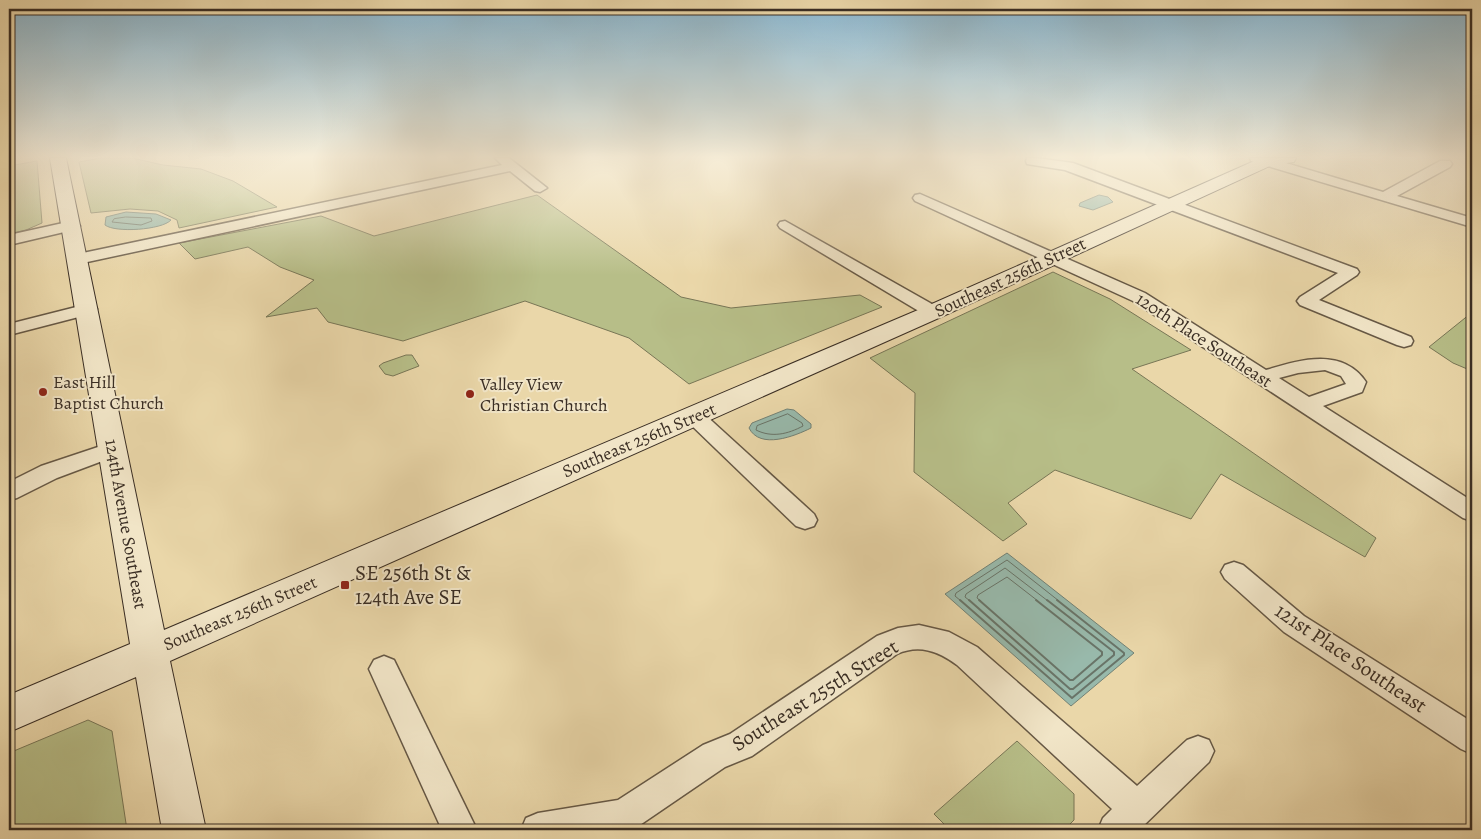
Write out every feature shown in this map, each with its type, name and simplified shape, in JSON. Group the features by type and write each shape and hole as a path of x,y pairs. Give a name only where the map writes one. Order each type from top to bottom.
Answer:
{"main road":[{"name":"124th Avenue Southeast","path":"66,197 88,309 149,652 184,830"},
{"name":"Southeast 256th Street","path":"9,714 933,312 1185,197"}],"street":[{"path":"78,259 351,197"},
{"path":"1152,197 1351,272 1306,301 1404,341"},
{"path":"1385,197 1472,223"},
{"name":"120th Place Southeast","path":"920,198 1140,297 1472,512"},
{"path":"785,225 933,312"},
{"path":"9,240 72,226"},
{"path":"9,330 88,309"},
{"path":"1261,377 1316,364 1340,369 1349,374 1356,382 1355,388 1305,405"},
{"path":"695,416 805,520"},
{"path":"9,492 49,472 113,449"},
{"name":"121st Place Southeast","path":"1234,572 1294,624 1472,739"},
{"name":"Southeast 255th Street","path":"538,830 596,822 625,815 714,756 741,745 887,645 897,640 919,636 944,641 967,656 1126,820"},
{"path":"384,669 460,830"},
{"path":"1126,820 1198,751"}],"green space":[{"path":"9,197 40,197 42,223 26,230 9,234"},
{"path":"87,197 260,197 277,207 179,228 177,220 158,211 130,209 91,213"},
{"path":"528,197 540,197 681,297 731,308 860,295 882,307 689,384 629,338 525,301 403,341 328,322 317,308 266,317 314,280 280,267 248,247 195,259 179,243 321,216 374,236"},
{"path":"1053,272 1110,299 1191,350 1132,369 1376,538 1365,557 1221,474 1191,519 1055,470 1008,503 1027,524 1003,541 914,472 915,393 870,358"},
{"path":"1470,314 1472,315 1472,371 1453,363 1429,347"},
{"path":"406,355 412,355 419,366 393,376 385,374 379,366 383,363"},
{"path":"88,720 112,731 127,830 9,830 9,753"},
{"path":"1017,741 1074,794 1074,820 1064,830 950,830 934,814"}],"water":[{"path":"1094,197 1108,197 1113,202 1093,210 1079,206 1080,203"},
{"path":"126,212 156,214 171,220 158,226 128,230 105,225 106,217"},
{"path":"787,409 794,410 811,424 811,428 787,437 769,440 754,435 749,428 752,423"},
{"path":"1007,553 1134,653 1071,706 945,594"}],"place":[{"name":"East Hill Baptist Church","path":"43,392"},
{"name":"Valley View Christian Church","path":"470,394"},
{"name":"SE 256th St & 124th Ave SE","path":"345,585"}]}
